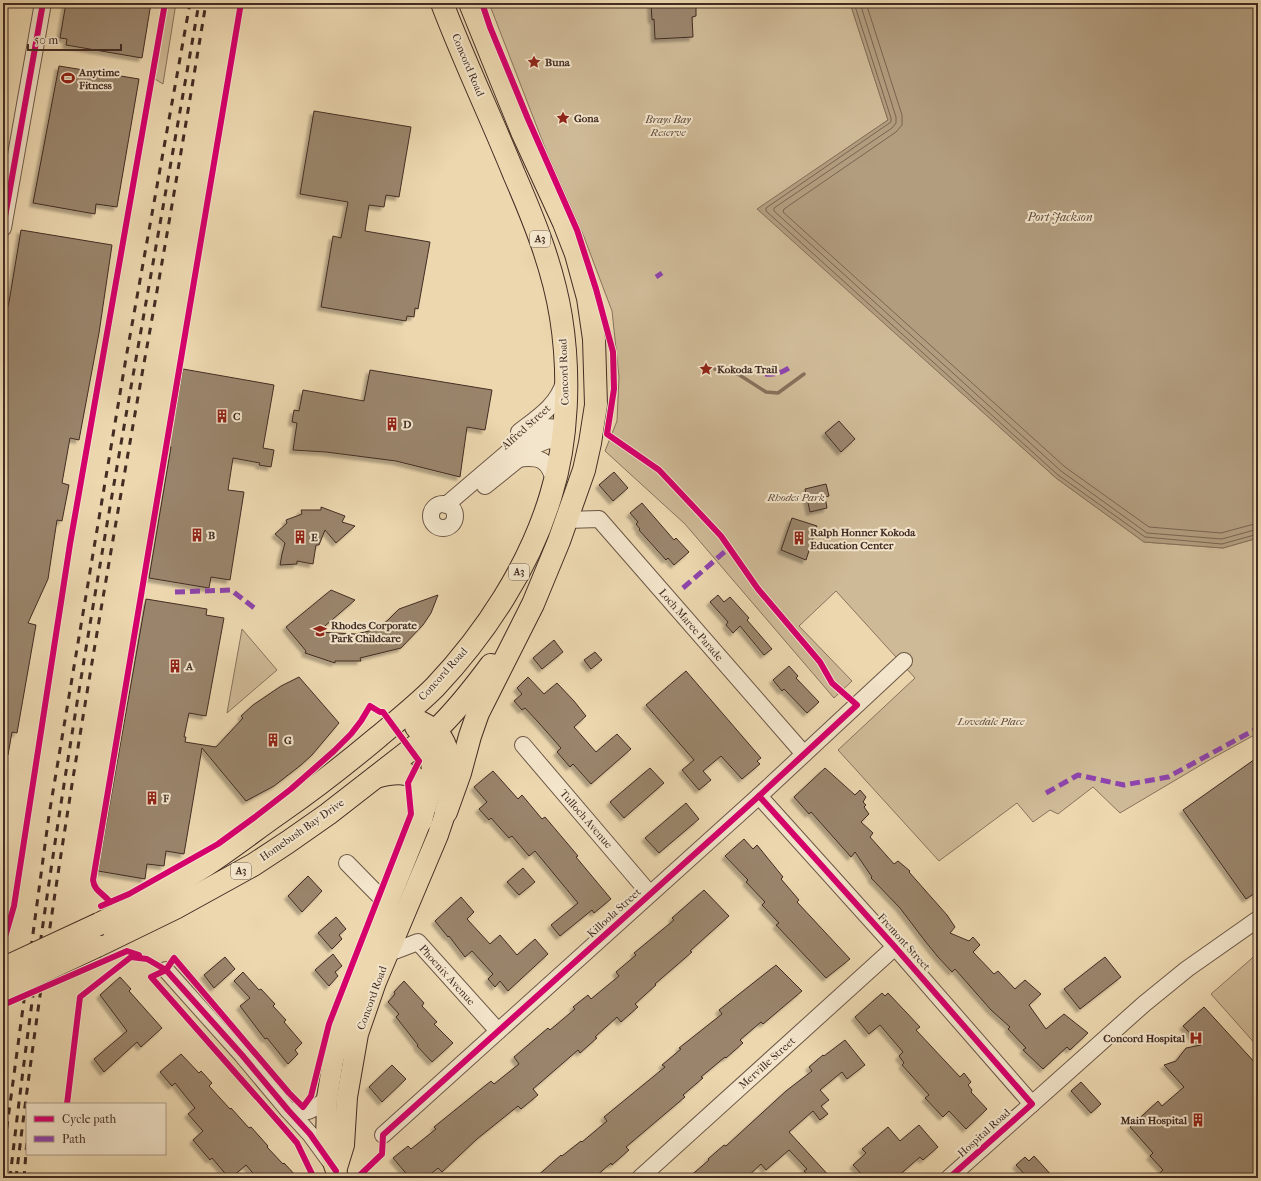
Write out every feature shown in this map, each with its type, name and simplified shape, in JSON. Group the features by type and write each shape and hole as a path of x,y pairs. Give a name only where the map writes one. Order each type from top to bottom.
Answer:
{"highway":[{"name":"Concord Road","path":"405,714 434,688 464,653 486,625 513,582 538,532 552,493 563,435 566,406 564,340 561,319 553,280 542,244 522,192 442,3"},
{"name":"A3","path":"470,3 522,134 568,233 588,298 594,339 596,405 584,470 567,520 545,576 528,613"},
{"path":"563,435 590,442"},
{"path":"446,812 460,773 478,713 528,613"},
{"name":"Homebush Bay Drive","path":"3,990 175,908 252,865 328,814 430,735 451,716 470,694 528,613"},
{"name":"A3","path":"4,968 99,924 165,889 205,865 346,764 405,714"},
{"path":"375,778 395,772 406,774 414,778 420,785 423,793 424,803 421,821"}],"main road":[{"path":"405,714 430,735"},
{"name":"Concord Road","path":"430,735 444,740 449,758 450,792 446,812 376,982 358,1034 347,1097 344,1145 335,1176 326,1142 325,1122 333,1061 344,1017 356,983 429,800 432,778 430,735"}],"street":[{"path":"3,228 43,3"},
{"name":"Alfred Street","path":"481,475 503,445 546,410 557,399 566,376"},
{"name":"Alfred Street","path":"544,427 563,435 536,445 450,508 481,475 513,447 531,434 544,427"},
{"name":"Alfred Street","path":"517,460 532,458 543,461 549,466 555,482"},
{"name":"Loch Maree Parade","path":"567,520 600,520 804,754"},
{"name":"Killoola Street","path":"382,1135 759,796 904,661"},
{"name":"Tulloch Avenue","path":"523,745 650,894"},
{"name":"Fremont Street","path":"759,796 895,947 1032,1104"},
{"path":"348,863 402,920"},
{"name":"Hospital Road","path":"949,1178 1144,1004 1187,969 1258,919"},
{"name":"Phoenix Avenue","path":"389,953 418,942 498,1031"},
{"name":"Merville Street","path":"640,1178 895,947"},
{"path":"166,970 310,1134 335,1176"},
{"path":"288,1110 299,1113 306,1112 318,1106 327,1098"}],"green space":[{"path":"167,3 176,3 163,84 155,79"},
{"path":"489,3 850,3 888,120 758,209 1056,478 1144,542 1223,548 1258,538 1258,733 1120,813 1093,787 1058,814 1050,810 1033,822 1017,803 939,861 838,750 915,678 836,591 799,626 852,681 834,698 685,524 605,451 617,421 619,377 612,311 584,237 547,153"},
{"path":"242,629 277,670 227,713"},
{"path":"1258,953 1258,1047 1211,994"}],"water":[{"name":"Port Jackson","path":"850,3 1258,3 1258,538 1223,548 1144,542 1056,478 757,209 888,120"}],"building":[{"path":"66,3 151,3 142,58 66,45 67,39 60,38"},
{"path":"651,3 696,3 696,16 692,17 693,37 655,39 654,19 652,20"},
{"path":"59,66 139,79 117,207 96,204 95,214 33,203"},
{"path":"314,111 411,127 399,197 386,195 384,207 369,205 365,231 430,242 418,309 415,308 414,317 407,316 406,321 321,307 333,236 341,238 348,202 300,194"},
{"path":"21,230 112,245 99,333 79,440 70,438 62,483 69,485 62,521 57,520 48,579 28,623 36,625 17,733 12,732 8,755 3,754 3,325 9,302"},
{"path":"183,369 274,385 263,448 274,450 271,467 259,465 260,463 233,458 228,490 244,492 230,580 211,577 209,588 149,578 171,447 169,447"},
{"name":"D","path":"370,370 492,390 485,430 467,427 460,477 396,461 326,452 293,450 297,423 292,422 294,410 299,411 303,390 364,401"},
{"path":"839,421 855,439 841,452 825,433"},
{"path":"614,472 628,488 613,501 599,485"},
{"path":"826,484 829,496 825,497 827,508 810,512 805,489"},
{"path":"642,503 674,540 676,538 689,552 674,565 668,558 666,560 639,530 640,529 636,524 638,522 630,513"},
{"name":"E","path":"321,507 345,516 342,522 355,526 336,543 325,530 319,545 316,545 313,564 297,561 297,564 280,565 285,543 275,534 287,523 286,520 302,514 301,510 321,510"},
{"name":"Ralph Honner Kokoda Education Center","path":"792,518 817,526 806,560 781,550"},
{"path":"331,590 355,600 318,632 356,634 369,631 387,621 399,609 438,595 431,613 423,625 401,648 360,658 361,661 335,661 335,663 305,653 306,651 286,627"},
{"path":"718,595 724,602 730,597 749,618 747,620 772,649 764,655 740,626 733,633 726,625 728,622 710,602"},
{"path":"146,599 207,609 206,615 224,618 206,716 189,713 184,737 186,737 185,742 216,747 243,718 241,716 253,705 281,686 299,677 339,723 312,755 301,765 274,786 246,801 202,748 184,854 166,851 164,866 147,864 145,879 98,871"},
{"path":"554,640 563,652 542,669 533,658"},
{"path":"595,652 602,660 591,669 584,660"},
{"path":"789,666 798,676 796,678 819,702 807,713 784,689 782,691 773,680"},
{"path":"686,671 761,758 757,761 760,764 742,779 721,756 703,771 711,780 699,790 682,770 694,760 646,705"},
{"path":"528,677 544,694 557,683 574,701 586,716 574,727 596,752 617,734 631,749 591,784 573,764 570,767 557,752 561,748 525,708 522,710 514,701 522,694 517,688"},
{"path":"1258,757 1258,891 1246,899 1183,810"},
{"path":"650,768 664,783 624,818 610,802"},
{"path":"825,768 855,795 860,790 866,797 863,802 866,805 864,807 869,814 861,822 873,833 870,837 894,864 898,861 910,871 909,872 947,915 955,927 950,933 969,941 973,937 980,945 973,952 994,974 998,971 1015,989 1025,980 1041,994 1029,1005 1046,1029 1064,1014 1088,1033 1070,1050 1067,1047 1043,1069 1023,1050 1026,1048 1008,1029 1010,1027 991,1010 955,969 952,972 938,957 900,908 871,878 872,877 855,852 851,857 811,812 809,814 794,797"},
{"path":"493,771 518,799 522,795 542,819 545,817 578,856 576,857 611,899 594,913 592,910 560,936 551,925 578,903 535,851 529,856 512,836 509,838 491,818 489,820 479,809 487,802 474,787"},
{"path":"686,803 699,819 659,853 645,838"},
{"path":"744,839 753,849 757,845 783,877 781,879 799,900 797,902 850,959 826,978 776,925 779,923 762,905 765,902 746,882 748,880 725,856"},
{"path":"523,868 535,882 519,895 507,882"},
{"path":"308,876 322,891 302,912 288,896"},
{"path":"704,890 729,916 635,1004 638,1007 621,1022 617,1017 580,1053 578,1050 533,1089 538,1095 521,1109 518,1106 477,1139 442,1172 438,1168 426,1178 410,1178 393,1158 408,1146 411,1149 436,1129 434,1127 491,1081 494,1084 519,1064 514,1057 548,1028 550,1030 575,1009 573,1007 588,995 591,999 619,976 616,972 636,955 634,953 674,920 672,918"},
{"path":"461,897 474,912 467,919 490,944 500,935 517,955 535,939 548,954 508,991 500,981 495,987 488,979 493,974 472,951 465,957 435,921"},
{"path":"336,917 346,929 339,935 342,939 332,949 318,933"},
{"path":"333,954 342,966 335,972 338,976 329,986 315,970"},
{"path":"225,957 235,969 214,988 204,975"},
{"path":"1105,957 1121,977 1080,1009 1064,989"},
{"path":"776,965 802,991 763,1024 761,1022 740,1040 743,1043 701,1077 703,1078 683,1095 685,1097 626,1147 629,1150 594,1178 535,1178 561,1155 562,1156 581,1141 582,1142 607,1121 604,1117 665,1067 662,1065 681,1049 679,1048 722,1014 719,1010"},
{"path":"243,972 259,990 261,989 275,1004 273,1006 286,1020 284,1022 302,1043 295,1050 298,1054 288,1064 267,1038 265,1039 240,1006 250,998 234,981"},
{"path":"120,977 131,989 129,991 162,1028 141,1047 137,1042 104,1072 94,1059 127,1031 100,995"},
{"path":"404,981 424,1003 422,1006 437,1022 434,1024 453,1043 432,1062 417,1046 418,1045 396,1017 399,1014 388,1002 395,994 394,992"},
{"path":"882,993 885,996 888,993 920,1027 916,1030 960,1077 964,1073 971,1082 968,1085 972,1090 971,1092 987,1109 966,1129 949,1111 943,1117 925,1098 929,1095 902,1065 904,1063 899,1056 903,1052 880,1025 869,1034 855,1017"},
{"name":"Main Hospital","path":"1204,1007 1258,1066 1258,1178 1154,1178 1163,1170 1150,1156 1153,1153 1130,1127 1158,1101 1162,1106 1184,1087 1164,1065 1176,1061 1186,1048 1201,1045 1183,1026"},
{"path":"845,1040 865,1065 847,1079 842,1072 820,1090 829,1100 821,1106 828,1114 820,1120 813,1111 789,1132 831,1178 811,1178 804,1171 807,1169 789,1150 766,1170 761,1164 746,1178 688,1178 724,1145 726,1146 786,1091 812,1071 809,1067 823,1055 824,1056"},
{"path":"181,1054 199,1073 201,1071 212,1083 209,1086 249,1128 251,1127 268,1146 267,1147 298,1178 257,1178 246,1165 231,1178 229,1178 212,1158 210,1160 193,1140 203,1131 188,1114 195,1108 175,1083 172,1086 160,1072"},
{"path":"392,1065 406,1079 382,1102 369,1087"},
{"path":"1081,1082 1101,1104 1091,1113 1071,1091"},
{"path":"919,1125 938,1147 923,1160 920,1157 896,1178 865,1178 853,1165 866,1153 862,1149 888,1127 900,1141"},
{"path":"1034,1156 1054,1178 1028,1178 1016,1165 1025,1157 1029,1161"}],"waterway":[{"path":"715,369 738,374 766,392 778,393 804,374"}],"railway":[{"path":"3,1156 49,815 126,358 190,3"},
{"path":"10,1178 28,1030 72,736 121,443 199,3"},
{"path":"16,1178 43,974 74,770 206,3"},
{"path":"24,1178 26,1153"}],"marked path":[{"path":"656,277 662,273"},
{"path":"765,374 778,373 789,368"},
{"path":"683,588 729,548"},
{"path":"175,592 231,590 257,610"},
{"path":"1046,793 1078,775 1124,785 1168,777 1258,728"}],"cycle path":[{"path":"3,228 43,3"},
{"path":"3,944 14,906 70,544 165,3"},
{"path":"110,902 97,890 93,880 241,3"},
{"path":"359,1178 359,1176 382,1154 383,1135 759,796 857,705 832,683 820,662 758,589 721,536 659,470 607,434 614,389 613,352 596,289 577,230 528,119 490,27 482,3"},
{"path":"101,906 129,894 218,844 291,789 334,751 351,734 370,706 380,712 383,712 419,761 408,783 411,814 329,1024 311,1096 303,1107 289,1093 174,958 166,970 151,977 297,1143 312,1174 308,1178"},
{"path":"759,796 895,947 1032,1104 949,1178"},
{"path":"3,1005 127,951 139,955"},
{"path":"67,1103 80,997 131,957 147,959 166,970 242,1055 310,1134 336,1171"}],"place":[{"name":"Buna","path":"534,62"},
{"name":"Anytime Fitness","path":"68,78"},
{"name":"Gona","path":"563,118"},
{"name":"Kokoda Trail","path":"706,369"},
{"name":"C","path":"222,416"},
{"name":"D","path":"392,424"},
{"name":"B","path":"197,535"},
{"name":"E","path":"300,537"},
{"name":"Ralph Honner Kokoda Education Center","path":"799,538"},
{"name":"Rhodes Corporate Park Childcare","path":"320,631"},
{"name":"A","path":"175,666"},
{"name":"G","path":"273,740"},
{"name":"F","path":"152,798"},
{"name":"Concord Hospital","path":"1196,1038"},
{"name":"Main Hospital","path":"1198,1120"}],"park label":[{"name":"Brays Bay Reserve","path":"668,125"},
{"name":"Rhodes Park","path":"796,497"},
{"name":"Lovedale Place","path":"991,721"}]}
